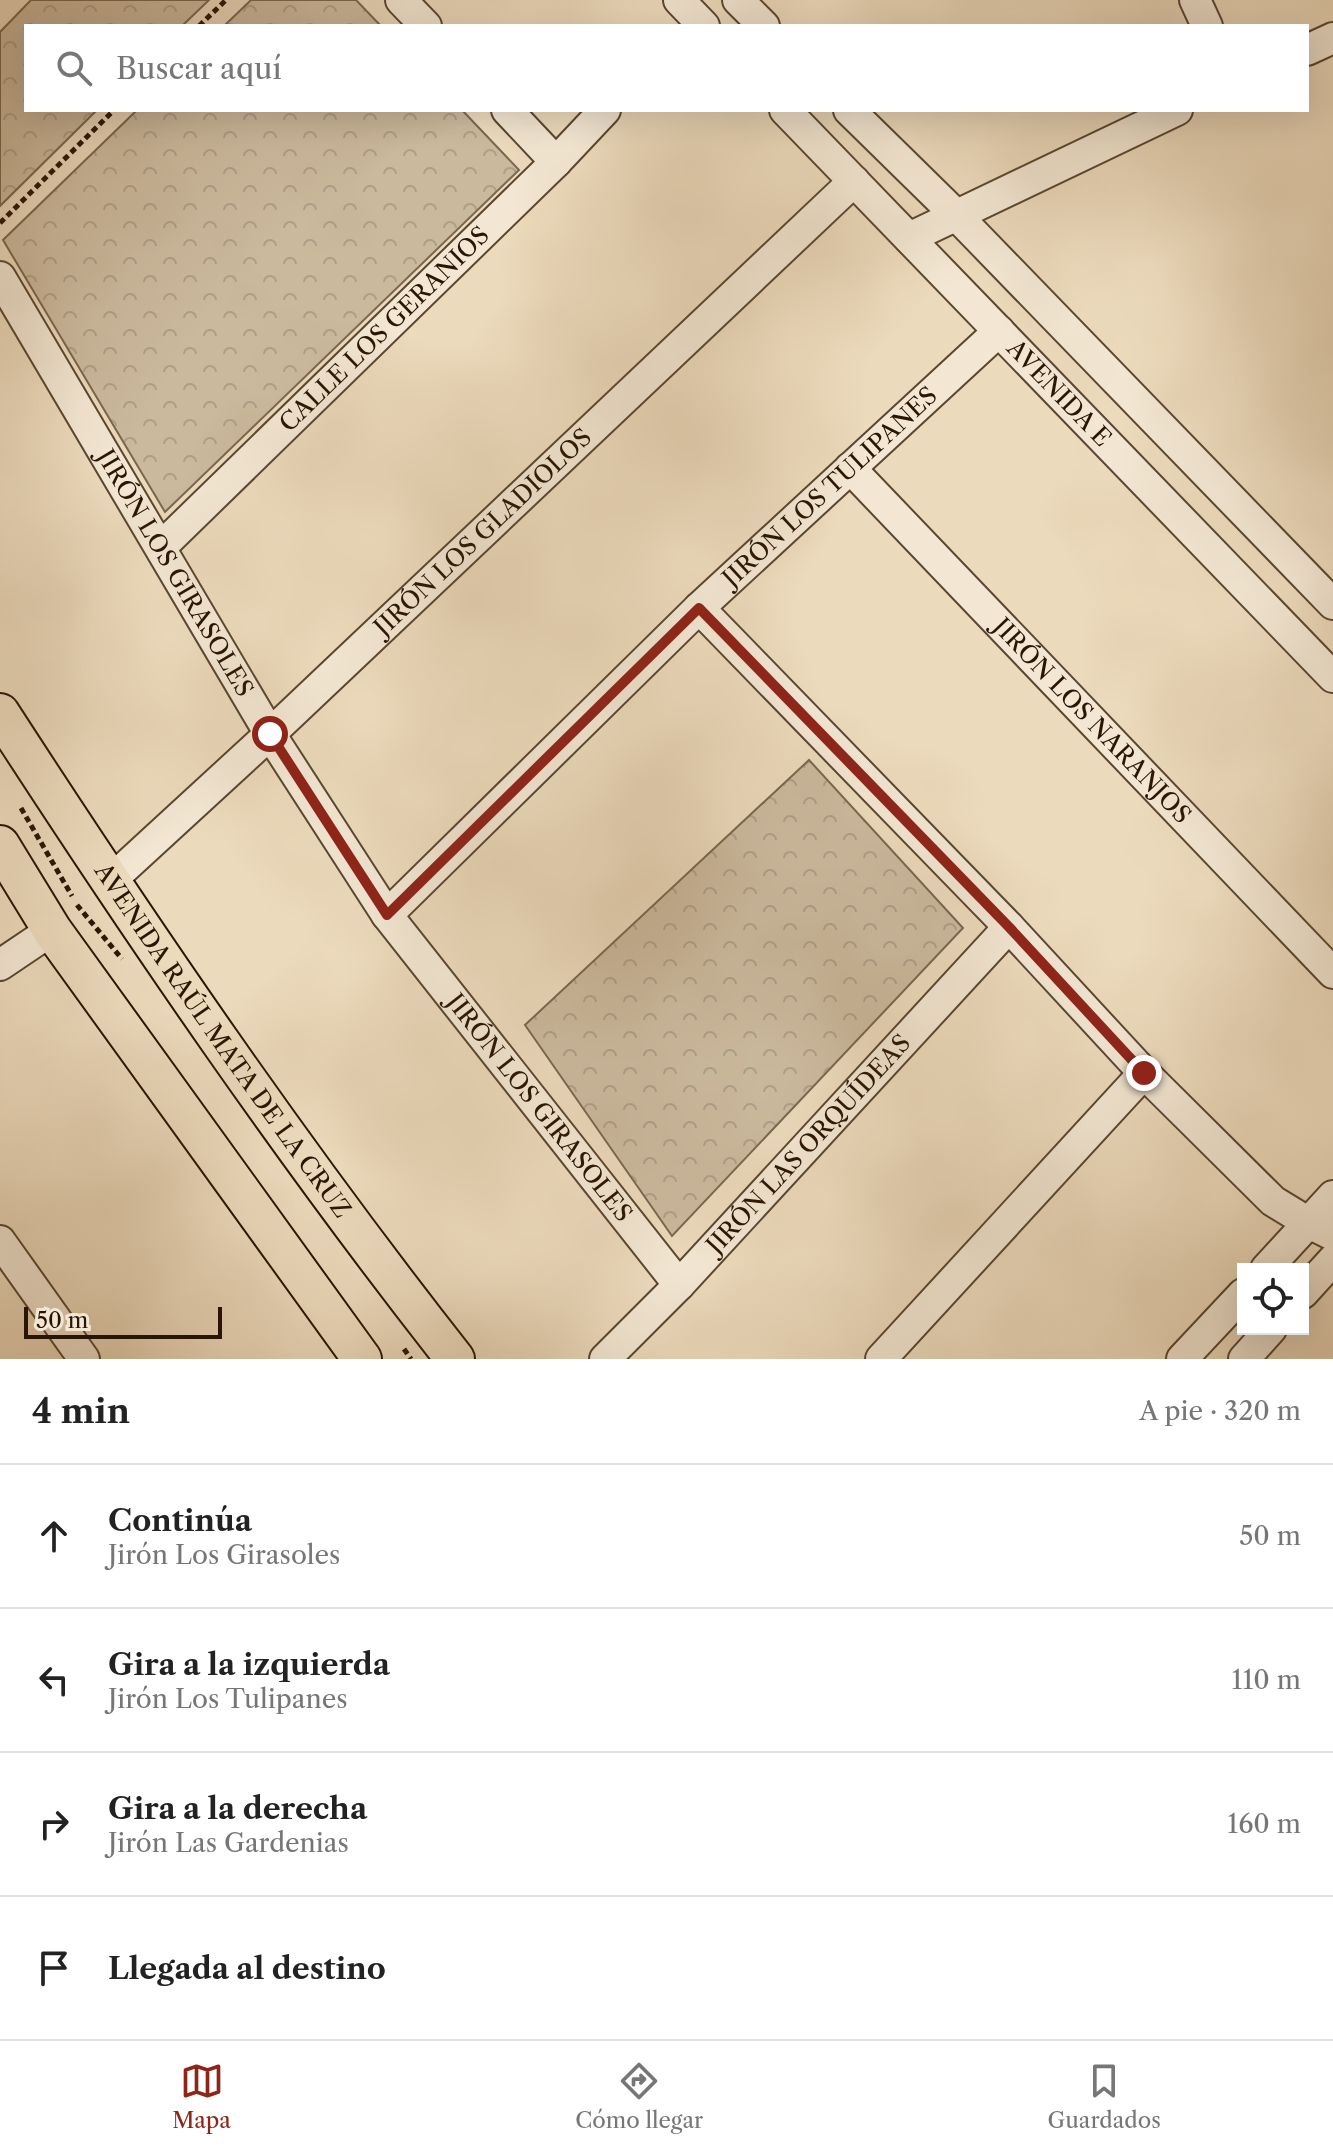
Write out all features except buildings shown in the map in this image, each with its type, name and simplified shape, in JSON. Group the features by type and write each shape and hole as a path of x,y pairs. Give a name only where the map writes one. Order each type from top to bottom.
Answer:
{"main road":[{"name":"AVENIDA RAÚL MATA DE LA CRUZ","path":"0,713 109,882 393,1280 455,1359"},
{"path":"0,845 52,930 350,1355"}],"street":[{"path":"401,0 424,24"},
{"path":"738,0 762,24"},
{"path":"1195,0 1206,24"},
{"path":"1309,49 1333,38"},
{"path":"509,112 556,162"},
{"name":"CALLE LOS GERANIOS","path":"161,547 556,162 603,112"},
{"name":"AVENIDA E","path":"787,112 1333,677"},
{"name":"AVENIDA E","path":"851,112 956,215 1333,604"},
{"path":"909,238 1173,112"},
{"path":"848,174 887,157 887,147"},
{"name":"JIRÓN LOS GLADIOLOS","path":"109,882 270,734 848,174"},
{"name":"JIRÓN LOS GIRASOLES","path":"0,277 270,734 387,915 679,1285"},
{"name":"JIRÓN LOS TULIPANES","path":"387,915 699,608 999,331"},
{"name":"JIRÓN LOS NARANJOS","path":"850,468 1333,973"},
{"path":"699,608 1009,927 1144,1073 1273,1201 1321,1229"},
{"name":"JIRÓN LAS ORQUÍDEAS","path":"605,1359 679,1285 1009,927"},
{"path":"0,965 52,930"},
{"path":"881,1359 1144,1073"},
{"path":"1274,1263 1321,1229 1333,1196"},
{"path":"0,1241 84,1359"},
{"path":"1309,1286 1333,1260"},
{"path":"1182,1359 1237,1300"},
{"path":"1244,1359 1266,1335"}],"path":[{"path":"201,24 226,0"},
{"path":"0,223 112,112"}],"green space":[{"path":"31,0 209,0 184,24 24,24 24,112 95,112 0,206 0,32"},
{"path":"251,0 356,0 379,24 226,24"},
{"path":"135,112 464,112 519,170 165,512 3,240"},
{"path":"809,760 963,928 672,1236 525,1025"}],"route":[{"path":"270,734 387,915 699,608 1009,927 1144,1073"}]}
